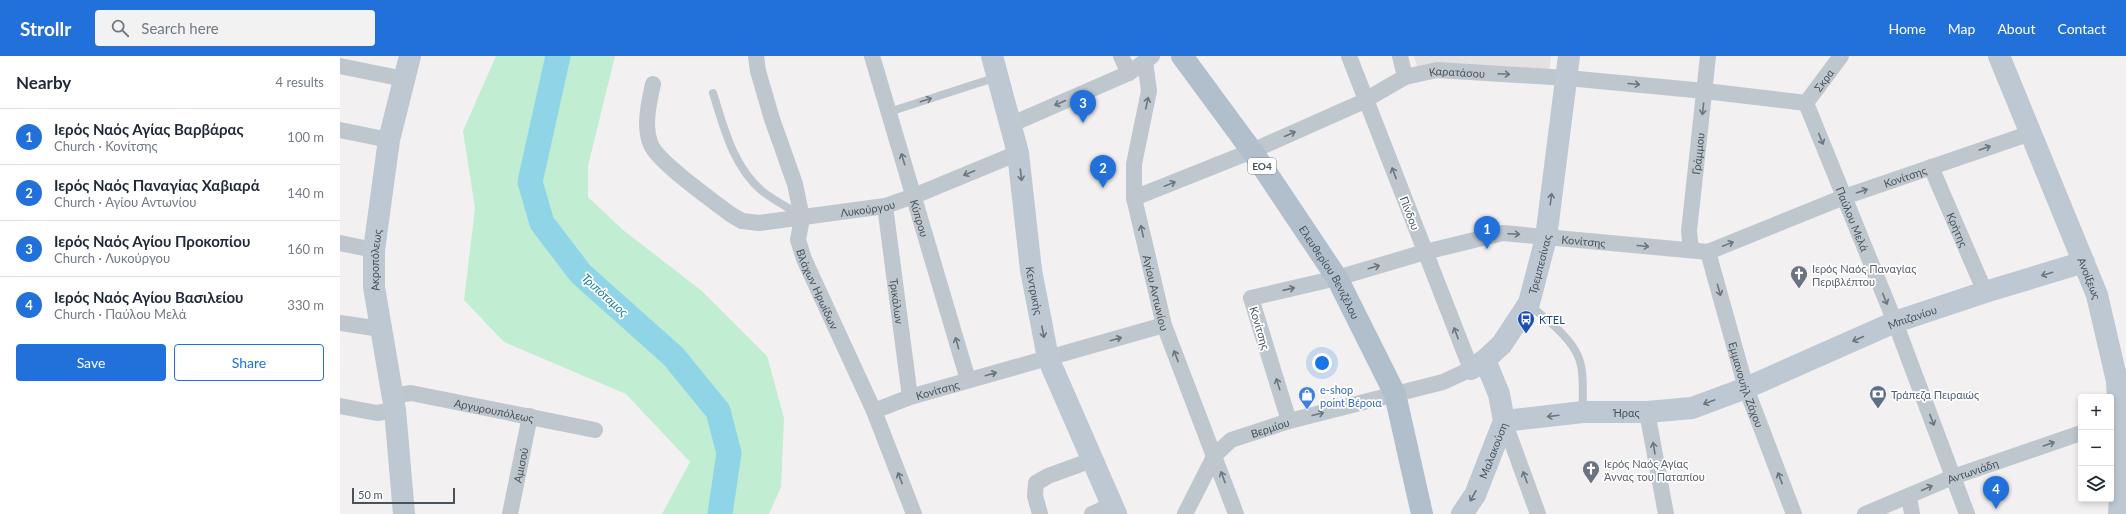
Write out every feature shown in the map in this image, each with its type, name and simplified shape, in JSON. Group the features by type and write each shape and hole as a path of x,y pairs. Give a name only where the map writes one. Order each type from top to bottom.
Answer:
{"main road":[{"name":"Ελευθερίου Βενιζέλου","path":"1182,56 1252,151 1337,278 1395,394 1422,514"}],"street":[{"name":"Ακροπόλεως","path":"404,514 394,403 374,287 374,250 389,140 410,56"},
{"name":"Βλάχων Ηρωίδων","path":"756,56 758,71 772,119 795,184 802,218 798,240 804,259 874,411 914,514"},
{"name":"Κύπρου","path":"872,56 968,380"},
{"path":"1121,56 1128,73"},
{"name":"Πίνδου","path":"1349,56 1425,252 1478,365"},
{"path":"1400,56 1405,77"},
{"name":"Τρεμπεσίνας","path":"1395,394 1442,382 1478,365 1502,344 1529,303 1546,238 1569,56"},
{"name":"Γράμμου","path":"1691,250 1689,231 1708,56"},
{"name":"Σκρα","path":"1806,103 1841,56"},
{"name":"Ανοίξεως","path":"1999,56 2097,295 2110,345 2117,381 2116,421 2122,465 2122,501"},
{"path":"1012,124 1128,73 1149,58"},
{"name":"Αγίου Αντωνίου","path":"1149,58 1149,91 1134,164 1134,198 1164,325 1215,455 1236,514"},
{"path":"340,66 404,80"},
{"name":"Κεντρικής","path":"995,66 1012,124 1018,153 1031,270 1048,358 1072,409 1114,510"},
{"name":"Καρατάσου","path":"1134,198 1252,151 1365,100 1405,77 1438,70 1567,78 1705,91 1806,103"},
{"name":"Λυκούργου","path":"653,84 647,114 648,133 651,146 662,160 730,214 742,221 759,223 885,206 914,196 1018,153"},
{"name":"Παύλου Μελά","path":"1806,103 1895,322 1967,514"},
{"path":"340,130 389,140"},
{"name":"Κονίτσης","path":"1289,421 1251,298 1337,278 1425,252 1503,233 1708,252 1844,197 2031,133"},
{"name":"Κρήτης","path":"1931,167 1985,292"},
{"name":"Τρικάλων","path":"885,206 910,396"},
{"path":"340,243 374,250"},
{"name":"Εμμανουήλ Ζάχου","path":"1708,252 1746,388 1794,514"},
{"name":"Μπιζανίου","path":"1746,388 1895,322 1985,292 2084,262"},
{"path":"340,323 382,329"},
{"name":"Κονίτσης","path":"874,411 910,396 1164,325"},
{"name":"Μαλακούση","path":"1462,514 1475,495 1504,422 1499,394 1478,365"},
{"name":"Ήρας","path":"1504,422 1583,412 1647,412 1692,408 1746,388"},
{"name":"Αργυρουπόλεως","path":"340,406 377,414 411,393 595,430"},
{"name":"Βερμίου","path":"1185,514 1215,455 1230,440 1289,421 1395,394"},
{"path":"1647,412 1666,514"},
{"name":"Αμισού","path":"510,514 530,416"},
{"path":"1504,422 1538,514"},
{"name":"Αντωνιάδη","path":"1865,514 1953,477 2078,434"},
{"path":"1040,514 1036,496 1036,483 1048,476 1092,460"},
{"path":"1909,496 1912,514"},
{"path":"1092,514 1114,510"}],"lane":[{"path":"889,112 995,66"},
{"path":"713,93 730,147 752,180 763,191 802,218"},
{"path":"1529,303 1572,344 1578,357 1581,370 1583,412"}],"shaded area":[{"path":"1414,56 1551,56 1549,74 1418,70"}],"green space":[{"path":"496,56 615,56 588,166 588,197 623,230 702,291 767,356 784,418 781,487 769,514 662,514 690,462 626,394 504,342 464,300 475,208 463,131"}],"waterway":[{"name":"Τριπόταμος","path":"558,56 530,182 542,223 581,274 673,356 718,411 729,453 720,514"}],"place":[{"name":"Ιερός Ναός Αγίου Προκοπίου","path":"1083,123"},
{"name":"Ιερός Ναός Παναγίας Χαβιαρά","path":"1103,188"},
{"name":"Ιερός Ναός Αγίας Βαρβάρας","path":"1487,249"},
{"name":"Ιερός Ναός Παναγίας Περιβλέπτου","path":"1799,289"},
{"name":"KTEL","path":"1526,334"},
{"name":"Τράπεζα Πειραιώς","path":"1878,409"},
{"name":"e-shop point Βέροια","path":"1307,410"},
{"name":"Ιερός Ναός Αγίας Άννας του Παταπίου","path":"1591,484"},
{"name":"Ιερός Ναός Αγίου Βασιλείου","path":"1996,509"}]}
